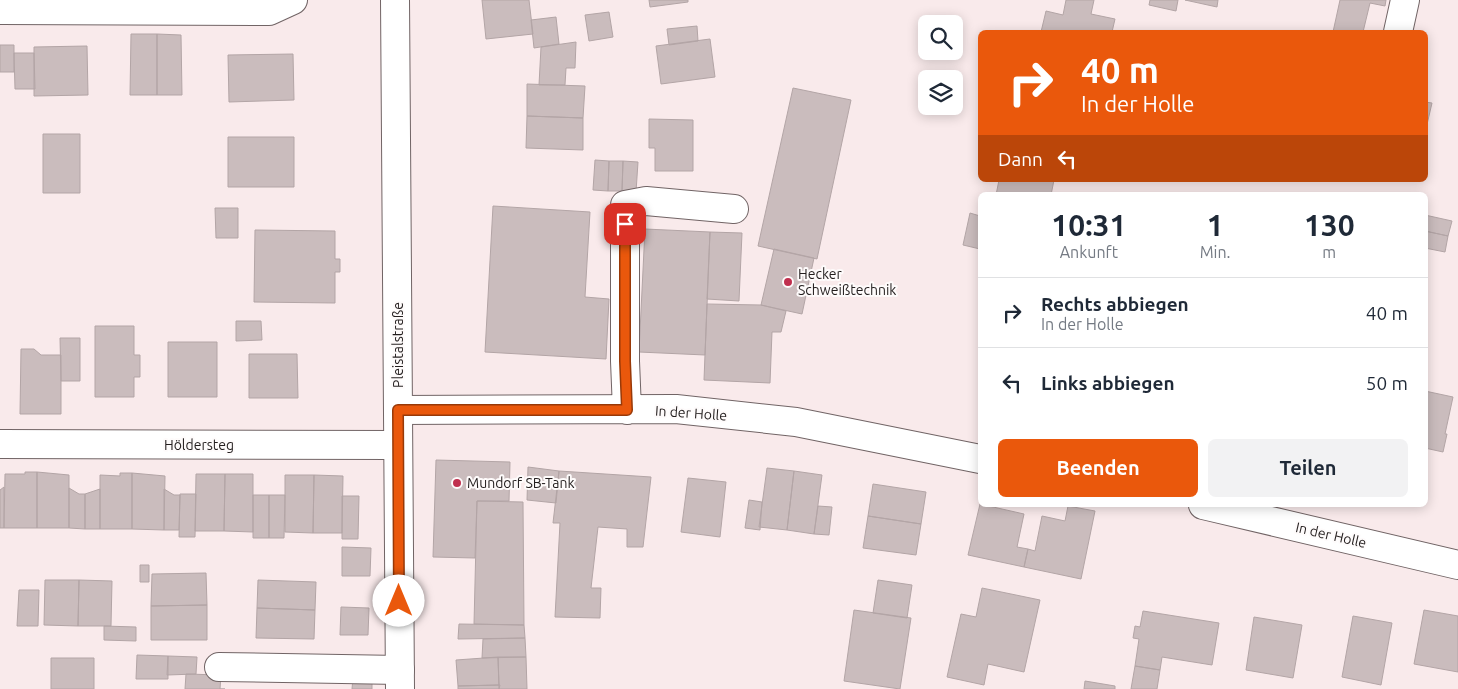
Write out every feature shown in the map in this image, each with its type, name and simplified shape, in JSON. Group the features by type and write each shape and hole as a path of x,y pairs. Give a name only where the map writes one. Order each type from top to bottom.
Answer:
{"street":[{"path":"0,10 269,10 293,0"},
{"name":"Pleistalstraße","path":"395,0 400,680"},
{"path":"1398,30 1405,0"},
{"path":"627,410 625,361 625,204 646,201 734,208"},
{"name":"In der Holle","path":"398,410 676,410 796,422 978,459"},
{"name":"Höldersteg","path":"0,444 398,445"},
{"name":"In der Holle","path":"1212,507 1458,564"},
{"path":"219,667 400,680"}],"building":[{"path":"482,0 529,0 533,34 486,39"},
{"path":"649,0 688,0 688,2 650,7"},
{"path":"1066,0 1094,0 1091,14 1115,19 1112,30 1041,30 1046,11 1063,15"},
{"path":"1150,0 1178,0 1176,11 1149,5"},
{"path":"1185,0 1218,0 1217,7"},
{"path":"1340,0 1386,0 1385,6 1370,3 1363,30 1333,30"},
{"path":"609,12 613,37 589,41 585,15"},
{"path":"556,17 559,44 534,48 531,20"},
{"path":"697,26 698,41 669,45 667,29"},
{"path":"131,34 157,34 157,95 130,95"},
{"path":"157,34 181,35 182,95 157,95"},
{"path":"710,39 715,77 661,84 656,46"},
{"path":"576,42 575,68 566,68 565,85 539,85 541,47"},
{"path":"0,45 14,45 14,72 0,72"},
{"path":"87,46 88,95 34,96 34,47"},
{"path":"14,53 34,53 35,89 15,89"},
{"path":"293,54 294,100 229,102 228,55"},
{"path":"527,84 585,86 583,118 527,116"},
{"path":"793,88 851,100 817,259 758,246"},
{"path":"1428,102 1432,103 1428,120"},
{"path":"527,116 583,118 583,150 526,148"},
{"path":"649,119 693,120 693,171 655,171 655,148 649,148"},
{"path":"43,134 80,134 80,193 43,193"},
{"path":"228,137 294,137 294,187 228,187"},
{"path":"595,160 609,161 608,191 593,190"},
{"path":"609,161 623,161 622,191 608,191"},
{"path":"623,161 638,162 636,192 622,191"},
{"path":"999,182 1054,182 1052,192 997,192"},
{"path":"493,206 590,212 585,297 609,299 606,359 485,352"},
{"path":"215,208 238,208 238,238 216,238"},
{"path":"970,213 978,215 978,249 963,245"},
{"path":"1428,216 1452,221 1448,236 1428,232"},
{"path":"645,229 710,232 705,355 639,352"},
{"path":"255,230 335,231 335,259 340,259 340,272 335,272 335,303 254,302"},
{"path":"710,232 742,233 739,301 707,299"},
{"path":"1428,232 1448,236 1445,252 1428,249"},
{"name":"Hecker Schweißtechnik","path":"774,249 814,258 802,314 761,305"},
{"path":"707,304 761,305 786,311 781,332 772,332 770,383 704,380"},
{"path":"236,321 261,321 262,340 236,341"},
{"path":"95,326 134,326 134,355 140,355 140,377 134,377 134,397 95,397"},
{"path":"60,338 80,338 80,381 61,381"},
{"path":"168,342 217,342 217,397 168,397"},
{"path":"21,349 34,349 41,355 61,355 61,414 20,414"},
{"path":"249,354 297,354 298,398 249,398"},
{"path":"1428,392 1453,397 1443,452 1428,449"},
{"path":"436,460 510,462 509,501 477,501 475,558 433,557"},
{"path":"528,467 559,471 556,503 527,500"},
{"path":"767,468 794,471 787,530 759,527"},
{"path":"559,471 651,477 643,547 627,547 627,529 598,527 591,588 601,588 600,618 555,617 560,523 553,523"},
{"path":"794,471 822,475 814,534 787,530"},
{"path":"25,472 37,472 37,528 4,528 5,474 25,474"},
{"path":"37,472 69,475 69,528 37,528"},
{"path":"120,473 132,473 132,529 100,529 100,475 120,476"},
{"path":"132,473 165,476 164,530 132,529"},
{"path":"196,474 225,474 224,531 195,531"},
{"path":"225,474 253,474 253,532 224,531"},
{"path":"285,475 314,475 313,533 285,532"},
{"path":"314,475 343,476 342,533 313,533"},
{"path":"688,478 726,482 720,537 681,532"},
{"path":"873,484 926,492 921,524 868,516"},
{"path":"4,487 4,528 0,528 0,490"},
{"path":"69,488 79,494 85,494 85,529 69,528"},
{"path":"100,489 100,529 85,529 85,494"},
{"path":"164,489 174,495 180,495 179,530 164,530"},
{"path":"180,494 196,494 195,537 179,537"},
{"path":"253,495 269,495 269,538 253,538"},
{"path":"269,495 285,495 284,538 269,538"},
{"path":"342,496 359,496 358,539 342,539"},
{"path":"749,500 762,502 760,530 745,528"},
{"path":"477,501 523,502 524,625 474,624"},
{"path":"818,506 832,507 829,535 814,534"},
{"path":"979,507 993,507 1024,514 1017,547 1028,549 1024,567 968,555"},
{"path":"1068,507 1095,511 1081,579 1024,567 1028,549 1035,551 1042,516 1065,521"},
{"path":"868,516 921,524 916,555 863,548"},
{"path":"342,547 371,548 370,576 342,576"},
{"path":"140,565 149,565 149,582 140,582"},
{"path":"206,573 207,605 151,606 152,574"},
{"path":"45,580 79,580 78,626 44,625"},
{"path":"79,580 112,581 111,626 78,626"},
{"path":"258,580 316,582 315,610 257,608"},
{"path":"878,580 912,585 907,618 873,613"},
{"path":"982,588 1040,600 1024,672 988,664 984,685 947,677 961,614 976,617"},
{"path":"19,590 39,590 38,626 17,626"},
{"path":"207,605 207,640 151,640 151,606"},
{"path":"341,607 369,608 368,635 340,635"},
{"path":"257,608 315,610 314,639 256,638"},
{"path":"854,610 911,618 900,689 844,681"},
{"path":"1424,610 1458,616 1458,672 1414,664"},
{"path":"1143,611 1219,623 1212,665 1162,657 1160,670 1135,666 1139,639 1133,638 1135,626 1140,627"},
{"path":"1353,616 1392,623 1381,685 1342,677"},
{"path":"1254,617 1302,625 1293,678 1246,670"},
{"path":"459,624 524,625 525,638 458,639"},
{"path":"104,626 136,627 136,641 104,640"},
{"path":"525,638 526,657 482,658 483,639"},
{"path":"137,655 168,656 168,679 136,679"},
{"path":"168,656 197,657 196,674 167,675"},
{"path":"498,657 499,685 458,686 456,660"},
{"path":"498,657 526,657 527,689 499,689"},
{"path":"51,658 94,658 94,689 51,689"},
{"path":"1135,666 1160,670 1157,689 1131,689"},
{"path":"186,674 221,675 220,689 185,689"},
{"path":"372,677 372,689 352,689 353,678"},
{"path":"1085,681 1115,686 1115,689 1084,689"},
{"path":"500,685 499,689 458,689 458,686"}],"place":[{"name":"Hecker Schweißtechnik","path":"788,282"},
{"name":"Mundorf SB-Tank","path":"457,483"}],"route":[{"path":"399,601 398,410 627,410 625,224"}]}
